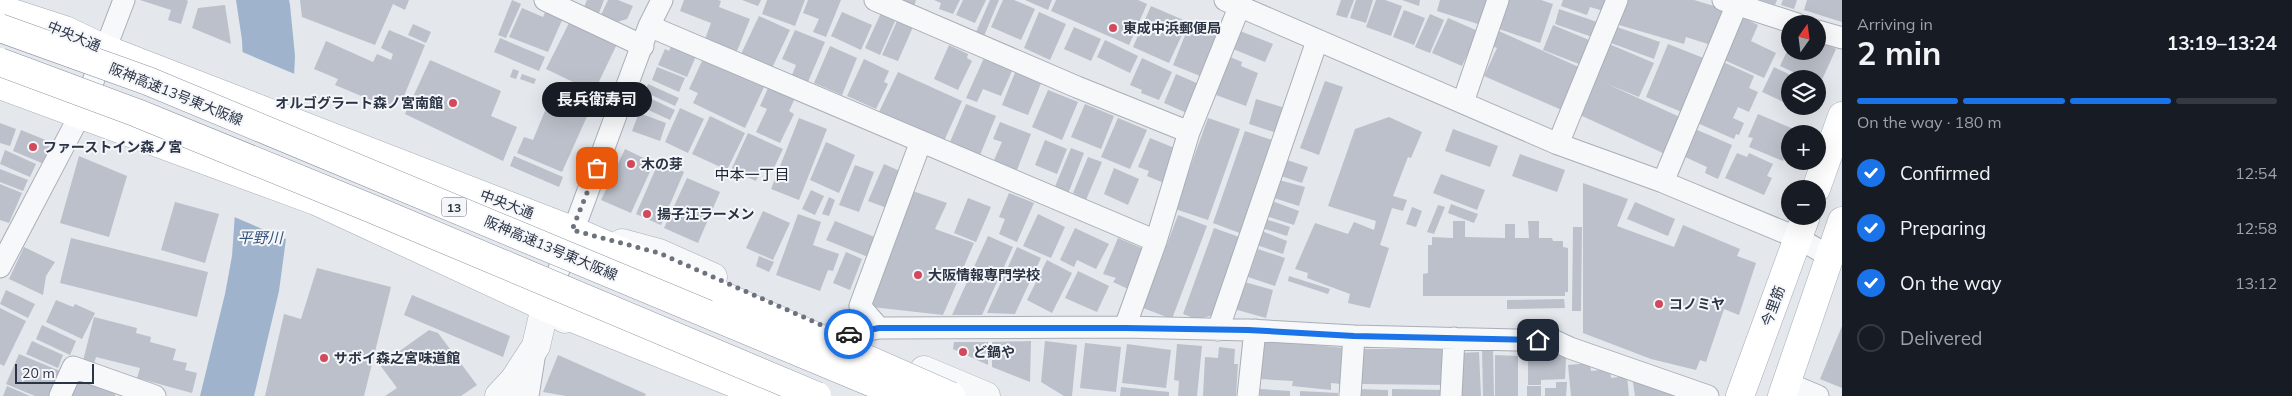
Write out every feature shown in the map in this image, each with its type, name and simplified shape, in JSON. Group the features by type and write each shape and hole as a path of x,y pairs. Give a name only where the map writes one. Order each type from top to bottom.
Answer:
{"main road":[{"name":"中央大通","path":"0,8 65,30 105,49 206,86 572,230 951,396"},
{"name":"阪神高速13号東大阪線","path":"0,28 157,85 904,396"},
{"name":"13","path":"0,62 137,112 362,204 817,396"},
{"path":"0,85 201,157 316,201 545,307 766,396"},
{"path":"1819,180 1842,116"},
{"path":"1785,390 1836,258 1842,221"},
{"name":"今里筋","path":"1740,396 1802,227"}],"street":[{"path":"0,267 9,231 81,113 124,0"},
{"path":"545,0 643,46"},
{"path":"528,396 536,346 545,307 572,230 650,26 662,0"},
{"path":"875,0 1077,87 1189,132"},
{"path":"1463,102 1498,0"},
{"path":"1558,144 1618,0"},
{"path":"1125,328 1156,241 1189,132 1236,2 1317,41 1558,144 1663,182 1802,227 1836,258"},
{"path":"1663,182 1730,2 1781,19"},
{"path":"650,26 1156,241"},
{"path":"1826,33 1842,38"},
{"path":"1218,330 1317,41"},
{"path":"879,328 860,306 921,141"},
{"path":"572,230 659,253 986,396"},
{"path":"545,307 610,346 729,396"},
{"path":"844,335 879,328 1125,328 1254,330 1354,336 1555,340 1570,348 1708,396"},
{"path":"1248,396 1254,330"},
{"path":"1350,396 1354,336"},
{"path":"1451,396 1454,338"},
{"path":"499,396 514,380 536,346"},
{"path":"60,396 73,367 155,396"},
{"path":"1785,390 1818,396"}],"water":[{"name":"平野川","path":"236,0 289,0 295,56 286,239 279,291 254,396 200,396 225,294 232,256 244,84 242,40"}],"pier":[{"path":"240,51 297,75 288,240 232,216 242,84"}],"building":[{"path":"140,0 188,1 181,24 168,20 171,10"},
{"path":"300,0 409,0 405,10 393,4 375,45 302,17"},
{"path":"512,0 521,4 506,38 498,35"},
{"path":"587,0 604,0 599,13 584,7"},
{"path":"608,0 618,0 633,6 627,19 617,22 601,15"},
{"path":"684,0 718,0 721,1 719,7 750,19 737,51 705,39 711,23 680,11"},
{"path":"742,0 761,0 758,6"},
{"path":"767,0 805,0 795,26 762,14"},
{"path":"808,0 841,0 826,37 813,32 819,19 803,13"},
{"path":"901,0 916,0 914,6"},
{"path":"934,0 960,0 953,14 939,9 941,3"},
{"path":"963,0 986,0 975,23 956,15"},
{"path":"990,0 999,0 984,36 976,32"},
{"path":"1003,0 1014,0 1035,9 1021,40 991,27"},
{"path":"1025,0 1052,0 1048,10"},
{"name":"東成中浜郵便局","path":"1056,0 1138,0 1147,4 1129,45 1051,11"},
{"path":"1341,0 1354,0 1347,18 1336,15"},
{"path":"1356,0 1373,0 1366,23 1350,18"},
{"path":"1376,0 1385,0 1402,6 1391,36 1366,27"},
{"path":"1402,0 1420,0 1419,6"},
{"path":"1440,0 1489,0 1481,25 1437,11"},
{"path":"1506,0 1541,0 1553,4 1540,43 1499,29"},
{"path":"1563,0 1611,0 1607,12 1590,7 1587,15 1561,6"},
{"path":"1626,0 1694,0 1724,9 1714,46 1686,37 1684,44 1619,25"},
{"path":"1760,0 1777,0 1775,5"},
{"path":"1783,0 1797,0 1794,9 1781,5"},
{"path":"1807,0 1842,0 1842,22 1826,17 1826,15 1804,10"},
{"path":"225,5 231,44 192,28 198,8"},
{"path":"1151,6 1188,22 1169,63 1133,47"},
{"path":"522,8 543,17 546,10 563,18 548,52 509,37"},
{"path":"1559,9 1600,23 1595,38 1555,24"},
{"path":"1404,10 1425,18 1414,45 1393,37"},
{"path":"842,12 872,25 861,50 831,36"},
{"path":"1039,12 1066,24 1050,60 1024,48"},
{"path":"881,13 896,19 880,55 865,48"},
{"path":"1430,14 1444,20 1430,53 1415,47"},
{"path":"759,16 790,30 772,68 741,54"},
{"path":"1742,17 1758,25 1751,41 1776,53 1764,78 1722,59"},
{"path":"1448,18 1478,31 1462,66 1432,53"},
{"path":"570,21 617,44 594,92 546,69"},
{"path":"897,21 913,27 898,61 882,55"},
{"path":"1190,23 1218,35 1200,76 1173,65"},
{"path":"413,24 431,32 426,43 408,35"},
{"path":"1553,25 1594,42 1584,66 1543,50"},
{"path":"1074,27 1101,39 1091,61 1064,49"},
{"path":"1617,27 1660,42 1654,59 1611,43"},
{"path":"389,30 425,45 402,101 385,106 335,85 338,79 314,69 326,41 373,62 377,54 391,60 393,54 381,48"},
{"path":"795,30 825,42 808,82 792,75 796,65 782,59"},
{"path":"1240,31 1273,44 1265,62 1233,49"},
{"path":"1499,31 1583,69 1564,111 1484,76 1497,48 1492,46"},
{"path":"500,38 545,57 539,71 494,52"},
{"path":"1105,40 1138,56 1130,73 1097,57"},
{"path":"1609,44 1654,63 1639,97 1605,83 1682,118 1665,154 1580,115 1597,78 1595,77"},
{"path":"1668,44 1706,59 1684,113 1646,97"},
{"path":"1826,44 1836,49 1826,71 1789,70 1780,66 1783,60 1826,60"},
{"path":"949,45 968,54 967,58 972,61 958,90 934,79"},
{"path":"671,46 696,56 687,77 658,65 665,49 669,51"},
{"path":"830,46 857,58 842,95 814,83"},
{"path":"1230,57 1242,62 1241,66 1258,73 1246,106 1216,95"},
{"path":"984,58 1012,71 1001,96 983,89 977,102 966,98"},
{"path":"1142,58 1172,72 1159,100 1141,93 1142,90 1130,85"},
{"path":"703,59 764,87 745,128 693,103 698,93 689,89"},
{"path":"864,59 889,71 884,82 888,84 876,109 847,96"},
{"name":"オルゴグラート森ノ宮南館","path":"430,60 501,91 491,116 517,127 503,161 405,114"},
{"path":"1723,62 1754,76 1749,88 1758,92 1749,112 1738,107 1733,118 1744,123 1739,135 1736,134 1734,139 1695,122"},
{"path":"657,67 685,78 679,92 652,80"},
{"path":"1774,67 1781,70 1781,101 1762,92"},
{"path":"513,69 519,71 516,79 510,77"},
{"path":"1016,70 1042,81 1028,115 1002,105"},
{"path":"898,72 962,101 944,141 879,112"},
{"path":"522,74 536,79 534,84 520,79"},
{"path":"1176,74 1199,84 1187,113 1164,103"},
{"path":"1325,81 1343,87 1319,155 1300,148"},
{"path":"556,84 594,101 562,172 517,153 524,137 533,140"},
{"path":"648,84 679,98 675,106 645,92"},
{"path":"769,86 795,98 789,111 794,114 780,143 756,132 767,109 760,106"},
{"path":"1048,90 1078,102 1062,140 1032,127"},
{"path":"647,97 675,110 670,120 642,107"},
{"path":"1256,99 1285,108 1277,133 1249,124"},
{"path":"966,104 996,116 980,155 950,142"},
{"path":"1085,104 1114,116 1101,149 1071,137"},
{"path":"680,108 704,119 688,153 665,142"},
{"path":"639,113 666,123 660,141 632,131"},
{"path":"1758,114 1784,125 1781,125 1781,160 1749,147 1753,138 1748,137"},
{"path":"710,116 745,133 727,170 692,154"},
{"path":"1389,117 1422,132 1411,158 1408,157 1393,196 1407,200 1403,211 1392,208 1380,245 1389,248 1370,308 1348,303 1350,294 1307,278 1308,273 1295,269 1315,223 1348,234 1354,222 1374,230 1376,221 1328,206 1355,129"},
{"path":"799,118 827,129 799,200 771,189"},
{"path":"1118,118 1147,130 1130,169 1101,157"},
{"path":"1208,118 1240,129 1208,220 1175,209"},
{"path":"1000,122 1031,134 1017,170 994,160 1002,142 993,139"},
{"path":"0,123 16,129 10,146 0,143"},
{"path":"1453,129 1498,146 1490,167 1445,151"},
{"path":"1695,129 1732,145 1718,179 1705,173 1707,167 1683,156"},
{"name":"ファーストイン森ノ宮","path":"21,130 53,143 44,164 13,151"},
{"path":"1245,131 1278,142 1245,235 1213,223"},
{"path":"748,133 783,149 772,172 762,167 756,181 731,170"},
{"path":"1150,138 1177,149 1164,183 1147,176 1149,171 1138,167"},
{"path":"1045,140 1067,149 1057,174 1035,165"},
{"path":"826,142 855,155 839,193 810,180"},
{"path":"1071,148 1084,153 1068,194 1054,189"},
{"path":"625,149 654,163 631,213 601,200"},
{"path":"5,150 36,164 30,177 0,164"},
{"path":"1737,153 1747,157 1749,153 1773,164 1767,176 1772,178 1764,195 1725,178"},
{"path":"1520,154 1565,170 1557,192 1512,176"},
{"path":"79,156 127,176 109,237 60,223"},
{"path":"514,156 563,177 559,187 510,166"},
{"path":"1088,157 1102,162 1086,200 1073,193"},
{"path":"1284,159 1308,167 1302,183 1278,175"},
{"path":"659,161 684,172 661,225 636,214"},
{"path":"884,164 902,172 887,208 868,201"},
{"path":"855,165 874,172 859,212 839,205"},
{"path":"1114,168 1139,179 1128,205 1104,194"},
{"path":"0,169 28,180 23,191 0,182"},
{"path":"1441,174 1485,190 1477,210 1433,193"},
{"path":"687,178 720,192 698,243 664,228"},
{"path":"1279,180 1305,187 1299,206 1274,198"},
{"path":"1583,183 1628,199 1617,226 1674,247 1683,225 1740,249 1737,256 1756,263 1739,315 1724,309 1706,362 1700,360 1696,370 1651,359 1583,333"},
{"path":"0,184 22,193 9,223 0,220"},
{"name":"大阪情報専門学校","path":"907,189 947,203 935,229 974,243 943,315 863,306"},
{"path":"811,190 824,196 815,215 802,209"},
{"path":"1009,193 1034,203 1017,242 999,234 1005,219 999,217"},
{"path":"829,197 835,200 829,216 822,214"},
{"path":"968,198 991,207 976,242 954,233"},
{"path":"1269,200 1299,211 1294,225 1263,215"},
{"path":"175,202 219,214 205,263 161,250"},
{"path":"1635,202 1675,219 1668,236 1627,219"},
{"path":"1451,204 1478,214 1474,223 1448,213"},
{"path":"1438,205 1445,207 1434,234 1427,232"},
{"path":"1412,207 1422,211 1416,227 1406,224"},
{"path":"763,211 790,223 773,260 746,248"},
{"path":"798,214 821,222 813,245 839,254 833,271 828,270 820,291 776,275"},
{"path":"1038,214 1065,227 1051,258 1023,246"},
{"path":"1178,215 1207,226 1172,319 1143,308"},
{"path":"1262,218 1290,227 1287,236 1259,227"},
{"path":"835,221 877,238 868,257 826,240"},
{"path":"1453,221 1465,221 1465,237 1505,238 1505,224 1515,224 1515,238 1529,238 1528,221 1539,221 1539,238 1552,238 1553,241 1563,241 1563,247 1568,248 1568,292 1565,292 1565,296 1423,296 1423,274 1428,273 1428,245 1432,245 1432,237 1453,238"},
{"path":"1573,227 1582,227 1581,311 1572,311"},
{"path":"1075,228 1109,244 1096,269 1077,260 1074,267 1060,260"},
{"path":"1214,228 1242,238 1215,315 1196,319 1183,314"},
{"path":"1259,230 1287,241 1283,254 1254,244"},
{"path":"988,236 1013,247 982,315 952,315"},
{"path":"71,238 208,272 197,317 60,283"},
{"path":"1118,238 1144,249 1128,289 1113,282 1116,278 1103,274"},
{"path":"24,247 55,262 46,276 43,295 9,279"},
{"path":"1017,247 1041,258 1015,314 987,313"},
{"path":"1258,249 1285,258 1275,286 1248,277"},
{"path":"846,252 862,259 850,290 833,283"},
{"path":"759,256 774,262 769,272 756,266"},
{"path":"1047,260 1072,273 1052,313 1027,300"},
{"name":"サボイ森之宮味道館","path":"317,268 391,287 364,396 265,396 284,314 301,319"},
{"path":"1078,271 1109,286 1097,312 1065,298"},
{"path":"1289,276 1330,289 1328,294 1288,281"},
{"path":"1241,281 1273,290 1266,318 1234,309"},
{"path":"6,290 35,304 28,318 0,304"},
{"path":"412,295 510,336 503,357 404,315"},
{"path":"1564,299 1565,308 1507,309 1507,300"},
{"path":"56,300 73,307 75,304 95,313 82,339 46,322"},
{"path":"0,308 26,321 4,366 0,364"},
{"path":"94,317 137,328 136,333 151,337 150,342 176,349 173,360 187,363 185,370 197,373 192,393 137,378 140,368 96,357 94,364 83,361"},
{"path":"42,325 76,341 70,355 36,339"},
{"path":"1842,326 1842,388 1820,379"},
{"path":"429,330 438,333 477,385 461,396 385,396 397,388 380,365"},
{"path":"1263,340 1345,348 1341,384 1331,383 1331,390 1292,386 1293,381 1259,379"},
{"path":"32,341 63,355 58,368 26,354"},
{"path":"1031,341 1030,382 992,367 992,342"},
{"path":"1045,341 1077,345 1072,396 1064,396 1041,382"},
{"path":"954,342 988,342 988,365 953,349"},
{"path":"1085,343 1121,347 1116,392 1080,388"},
{"path":"1127,344 1171,350 1166,388 1122,383"},
{"path":"1177,344 1202,346 1197,396 1178,396 1179,381 1174,380"},
{"path":"1219,347 1235,349 1234,364 1238,364 1236,396 1203,396 1205,357 1218,358"},
{"path":"1493,347 1494,396 1483,396 1482,348"},
{"path":"1362,349 1445,349 1445,385 1362,384"},
{"path":"1528,351 1543,351 1566,358 1565,379 1541,380 1541,385 1528,385"},
{"path":"1479,352 1481,396 1462,396 1460,353"},
{"path":"19,354 60,371 49,396 35,396 6,384"},
{"path":"558,355 646,394 645,396 566,396 543,392"},
{"path":"1495,355 1518,356 1518,396 1495,396"},
{"path":"1590,363 1591,371 1610,369 1611,378 1627,376 1629,396 1571,396 1568,365"},
{"path":"1632,375 1687,396 1635,396"},
{"path":"77,379 116,392 115,396 66,396"},
{"path":"1556,382 1567,382 1566,396 1545,396 1545,388 1556,388"},
{"path":"7,386 30,396 3,396"},
{"path":"1527,386 1541,386 1541,396 1527,396"},
{"path":"1121,387 1169,392 1169,396 1120,396"},
{"path":"1260,389 1290,391 1290,396 1260,396"},
{"path":"1358,389 1388,390 1388,396 1357,396"},
{"path":"1392,389 1443,390 1443,396 1392,396"},
{"path":"1300,391 1338,393 1338,396 1300,396"}],"way so far":[{"path":"597,168 572,230 659,253 844,335 849,334"}],"place":[{"name":"東成中浜郵便局","path":"1113,28"},
{"name":"オルゴグラート森ノ宮南館","path":"453,103"},
{"name":"ファーストイン森ノ宮","path":"33,147"},
{"name":"木の芽","path":"631,164"},
{"name":"長兵衛寿司","path":"597,168"},
{"name":"揚子江ラーメン","path":"647,214"},
{"name":"大阪情報専門学校","path":"918,275"},
{"name":"コノミヤ","path":"1659,304"},
{"name":"ど鍋や","path":"963,352"},
{"name":"サボイ森之宮味道館","path":"324,358"}],"district":[{"name":"中本一丁目","path":"752,174"}],"route":[{"path":"849,334 879,328 1125,328 1254,330 1354,336 1538,340"}]}
